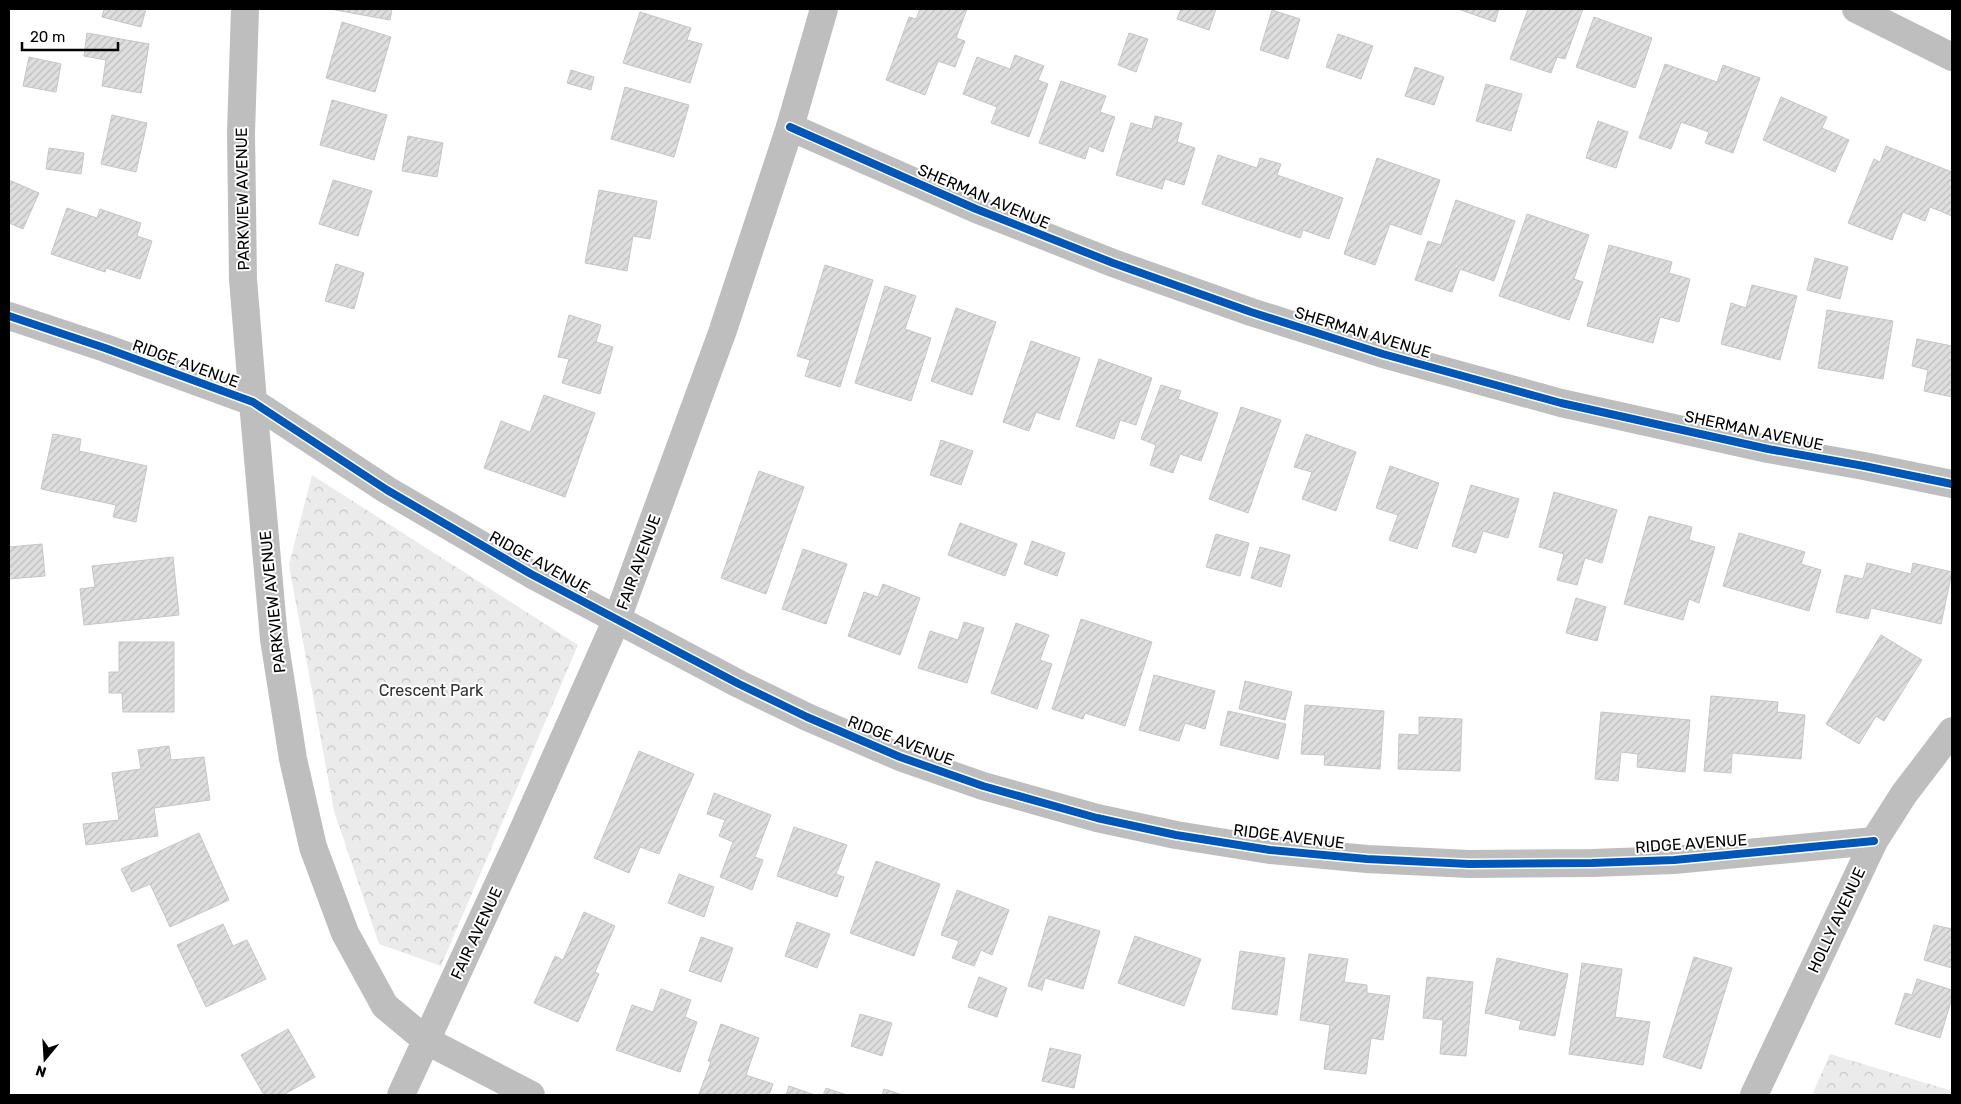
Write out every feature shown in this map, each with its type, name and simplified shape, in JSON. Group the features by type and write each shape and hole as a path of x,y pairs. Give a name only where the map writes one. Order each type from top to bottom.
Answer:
{"street":[{"name":"PARKVIEW AVENUE","path":"245,9 241,133 243,269 253,402 274,639 293,759 313,848 345,933 385,1006 426,1041 531,1095"},
{"name":"FAIR AVENUE","path":"401,1095 520,837 617,619 722,333 790,128 824,9"},
{"path":"1856,9 1952,57"},
{"name":"SHERMAN AVENUE","path":"790,128 976,209 1113,263 1251,312 1383,354 1561,402 1768,449 1952,484"},
{"name":"RIDGE AVENUE","path":"9,316 105,348 253,402 396,495 531,574 739,684 807,717 900,757 983,786 1097,818 1176,835 1280,851 1367,859 1469,864 1592,864 1674,860 1874,841"},
{"name":"HOLLY AVENUE","path":"1754,1095 1874,841 1904,794 1952,731"}],"green space":[{"name":"Crescent Park","path":"312,475 578,645 441,966 379,944 334,811 289,565"},
{"path":"1830,1054 1952,1091 1952,1095 1812,1095"}],"building":[{"path":"104,9 146,9 141,27 102,17"},
{"path":"330,9 392,9 390,20"},
{"path":"920,9 967,9 956,38 965,41 955,67 938,61 925,95 886,80 909,17 916,19"},
{"path":"1181,9 1216,9 1209,30 1177,19"},
{"path":"1458,9 1499,9 1495,22"},
{"path":"1528,9 1583,9 1565,59 1557,57 1551,73 1510,59"},
{"path":"1272,10 1300,19 1288,59 1260,50"},
{"path":"640,12 691,28 687,40 702,44 690,83 623,63"},
{"path":"1594,17 1652,38 1635,88 1576,67"},
{"path":"342,22 391,37 375,92 326,78"},
{"path":"87,33 149,44 141,93 102,86 106,60 84,56"},
{"path":"1129,33 1148,39 1136,72 1118,65"},
{"path":"1338,34 1373,46 1361,79 1326,67"},
{"path":"1015,55 1044,66 1038,80 1048,84 1029,137 991,123 997,107 963,94 977,57 1010,69"},
{"path":"29,57 61,64 56,92 23,86"},
{"path":"1665,64 1717,82 1723,65 1760,78 1733,153 1705,143 1709,132 1681,122 1671,149 1639,138"},
{"path":"1415,67 1444,77 1434,105 1405,96"},
{"path":"571,70 594,77 591,90 567,83"},
{"path":"1061,81 1106,96 1100,112 1115,117 1103,152 1089,146 1085,159 1039,143"},
{"path":"1486,84 1522,94 1511,131 1476,121"},
{"path":"625,87 689,105 674,157 611,139"},
{"path":"1781,97 1827,117 1822,128 1849,140 1835,172 1763,140"},
{"path":"332,100 387,115 374,160 320,145"},
{"path":"112,115 147,123 136,172 101,164"},
{"path":"1155,116 1182,123 1177,142 1195,148 1184,185 1165,179 1162,189 1116,175 1131,123 1152,129"},
{"path":"1598,121 1628,132 1616,168 1586,158"},
{"path":"408,136 443,143 437,177 402,171"},
{"path":"1886,146 1952,172 1952,216 1930,207 1925,221 1903,212 1892,240 1848,223 1874,159 1880,162"},
{"path":"49,148 84,153 81,174 46,169"},
{"path":"1218,155 1257,168 1260,158 1281,164 1277,175 1343,198 1329,239 1303,230 1300,238 1202,204"},
{"path":"1377,158 1440,180 1421,235 1390,224 1375,265 1344,254"},
{"path":"9,180 39,193 23,229 9,223"},
{"path":"333,180 372,191 358,236 319,224"},
{"path":"599,190 657,201 650,239 633,236 627,271 585,263"},
{"path":"1456,200 1515,221 1494,281 1460,269 1452,292 1415,280 1428,241 1441,245"},
{"path":"67,208 97,218 100,209 141,223 137,236 152,241 140,279 106,268 105,272 51,254"},
{"path":"1527,214 1589,235 1574,279 1583,282 1569,320 1499,296"},
{"path":"1609,245 1672,262 1669,273 1690,279 1679,322 1660,317 1653,343 1587,326"},
{"path":"1815,258 1848,267 1840,299 1807,290"},
{"path":"336,264 364,273 354,309 325,301"},
{"path":"825,265 873,280 840,387 805,376 810,360 797,356"},
{"path":"1752,285 1797,296 1780,360 1721,344 1731,303 1746,308"},
{"path":"885,286 916,296 905,329 931,338 911,401 855,383"},
{"path":"956,308 996,322 972,395 931,381"},
{"path":"1827,310 1893,321 1883,379 1818,368"},
{"path":"569,315 601,325 596,342 613,347 600,394 562,383 569,359 558,357"},
{"path":"1917,339 1952,346 1952,397 1924,391 1928,370 1912,366"},
{"path":"1031,341 1080,358 1059,420 1036,412 1029,431 1003,422"},
{"path":"1099,359 1152,378 1136,425 1120,420 1114,439 1076,426"},
{"path":"1161,385 1181,391 1178,399 1218,413 1201,461 1180,454 1173,473 1150,465 1156,445 1141,439"},
{"path":"544,395 595,413 565,497 484,468 501,421 530,432"},
{"path":"1241,407 1281,420 1248,513 1209,499"},
{"path":"53,434 81,439 79,451 147,466 136,522 113,517 116,505 41,489"},
{"path":"1306,434 1356,452 1336,511 1302,499 1312,472 1294,467"},
{"path":"941,440 973,451 961,485 930,475"},
{"path":"1390,466 1439,483 1417,549 1389,540 1398,515 1376,508"},
{"path":"759,471 804,487 766,594 721,578"},
{"path":"1471,485 1519,499 1508,538 1483,531 1476,553 1452,546"},
{"path":"1554,492 1617,510 1602,563 1585,558 1577,585 1557,580 1564,554 1539,547"},
{"path":"1649,516 1692,527 1689,540 1715,547 1699,603 1689,599 1683,620 1624,604"},
{"path":"960,523 1017,544 1005,576 948,555"},
{"path":"1739,533 1805,552 1801,564 1821,570 1809,611 1723,586"},
{"path":"1216,534 1249,543 1240,576 1206,567"},
{"path":"1032,541 1065,553 1057,576 1024,564"},
{"path":"42,544 45,576 9,579 9,547"},
{"path":"1260,547 1290,555 1281,587 1251,578"},
{"path":"803,549 847,564 826,624 782,609"},
{"path":"173,557 179,615 84,625 80,589 95,587 92,566"},
{"path":"1867,563 1911,574 1913,563 1952,572 1941,624 1871,608 1868,619 1836,612 1845,575 1863,579"},
{"path":"883,584 920,598 900,655 848,636 864,592 878,597"},
{"path":"1576,598 1606,607 1597,641 1566,633"},
{"path":"1081,619 1152,642 1125,726 1085,713 1083,719 1052,709"},
{"path":"964,622 984,628 967,683 918,668 930,631 958,640"},
{"path":"1016,623 1049,635 1040,660 1052,664 1037,709 991,693"},
{"path":"1881,635 1922,660 1884,721 1876,716 1859,744 1826,724"},
{"path":"119,642 174,642 174,712 123,712 122,693 109,693 109,672 119,672"},
{"path":"1154,675 1215,691 1205,729 1185,723 1179,741 1139,730"},
{"path":"1245,681 1292,692 1285,720 1239,709"},
{"path":"1711,696 1778,702 1777,712 1805,715 1801,759 1732,753 1731,773 1704,771"},
{"path":"1305,705 1384,711 1380,769 1324,765 1325,755 1301,754"},
{"path":"1228,711 1286,724 1278,759 1220,745"},
{"path":"1601,712 1690,720 1685,772 1637,767 1638,754 1621,752 1618,781 1595,779"},
{"path":"1419,717 1462,719 1460,771 1398,769 1399,734 1419,735"},
{"path":"169,746 171,760 204,757 210,800 154,808 158,836 86,845 83,824 119,820 112,773 141,769 138,750"},
{"path":"639,751 694,774 659,854 640,847 629,873 594,858"},
{"path":"714,793 771,815 755,857 763,860 752,890 720,877 733,842 719,836 725,820 707,814"},
{"path":"794,827 847,845 836,874 844,877 837,897 777,876"},
{"path":"199,833 229,900 170,927 150,884 132,892 121,869"},
{"path":"876,861 940,884 914,956 850,933"},
{"path":"679,874 714,887 704,917 668,903"},
{"path":"957,890 1009,910 992,955 981,950 974,966 952,958 959,941 941,935"},
{"path":"584,912 615,926 595,972 599,974 578,1022 534,1003 555,956 563,960"},
{"path":"1049,916 1100,931 1083,989 1045,978 1042,990 1028,986"},
{"path":"797,922 830,934 817,968 785,956"},
{"path":"223,924 233,946 247,940 266,979 206,1007 177,945"},
{"path":"1934,925 1952,929 1952,968 1924,960"},
{"path":"1135,936 1201,959 1184,1006 1118,983"},
{"path":"701,937 733,948 721,982 689,971"},
{"path":"1240,951 1285,958 1277,1015 1232,1009"},
{"path":"1309,954 1348,959 1344,982 1367,985 1367,993 1390,996 1383,1040 1371,1038 1366,1074 1324,1069 1330,1025 1300,1020"},
{"path":"1694,957 1732,968 1701,1069 1663,1057"},
{"path":"1497,958 1568,974 1555,1036 1519,1029 1521,1021 1485,1013"},
{"path":"1582,963 1622,969 1615,1017 1650,1022 1643,1065 1569,1054"},
{"path":"979,977 1007,988 997,1017 968,1007"},
{"path":"1427,977 1473,982 1466,1056 1440,1054 1443,1020 1423,1018"},
{"path":"1917,979 1952,990 1952,998 1940,1038 1895,1024 1905,993 1912,995"},
{"path":"661,989 691,1000 685,1017 697,1022 680,1072 616,1050 632,1005 653,1012"},
{"path":"860,1014 892,1023 882,1056 851,1046"},
{"path":"721,1024 759,1038 746,1075 773,1084 769,1095 699,1094 711,1062 708,1061"},
{"path":"288,1029 315,1077 283,1095 264,1095 241,1055"},
{"path":"1050,1048 1081,1055 1074,1088 1042,1081"},
{"path":"789,1086 815,1095 786,1095"},
{"path":"826,1088 847,1095 823,1095"},
{"path":"884,1089 903,1095 882,1095"}],"cycle path":[{"path":"790,127 976,209 1113,263 1251,312 1383,354 1561,403 1768,449 1952,484"},
{"path":"9,316 105,348 253,402 387,490 531,574 739,684 807,717 900,757 983,786 1097,818 1176,835 1270,850 1367,859 1469,864 1592,863 1674,860 1874,841"}]}
